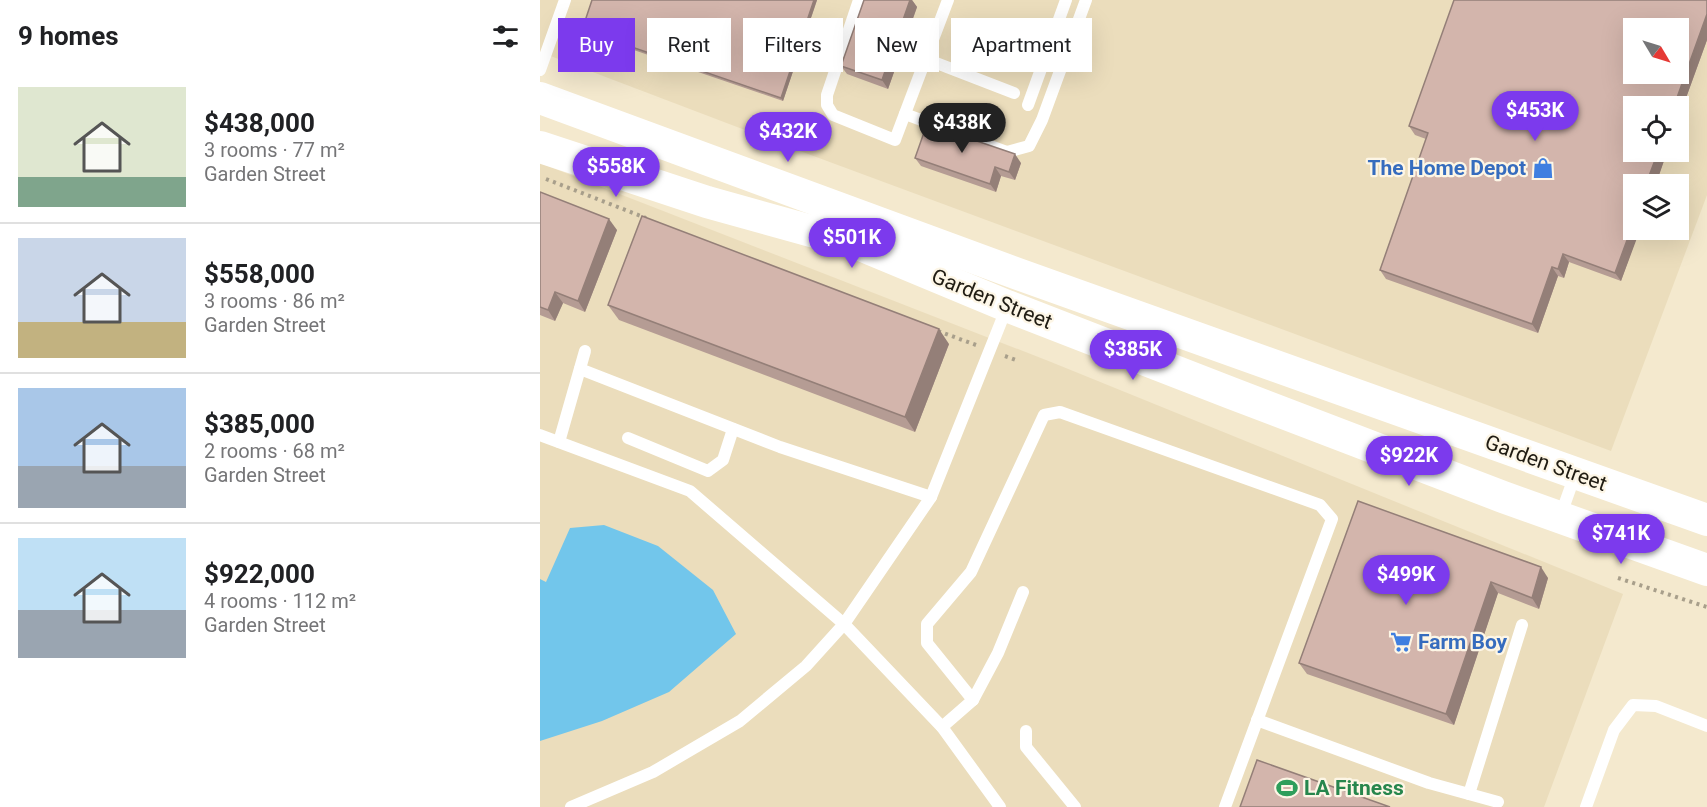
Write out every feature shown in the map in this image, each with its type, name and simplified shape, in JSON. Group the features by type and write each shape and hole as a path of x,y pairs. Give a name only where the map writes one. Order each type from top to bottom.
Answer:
{"street":[{"name":"Garden Street","path":"540,98 1013,290 1560,517 1707,570"},
{"name":"Garden Street","path":"540,147 707,202 1013,290 1576,473 1707,520"}],"lane":[{"path":"540,70 565,0"},
{"path":"859,0 827,95 827,105 833,115 895,140 921,72"},
{"path":"939,24 948,0"},
{"path":"1028,105 1066,0"},
{"path":"905,114 1007,152 1029,146 1042,120 1086,0"},
{"path":"939,64 1014,93"},
{"path":"571,807 653,772 740,721 806,666 844,624 931,497 1013,290"},
{"path":"559,442 585,351"},
{"path":"580,369 780,447 931,497"},
{"path":"973,700 927,643 927,624 971,572 1044,415 1060,412 1320,505 1332,519 1226,807"},
{"path":"628,438 708,471 723,460 733,429"},
{"path":"540,435 690,491 844,624 942,727 1000,807"},
{"path":"1560,517 1576,473"},
{"path":"942,727 973,700 998,653 1023,592"},
{"path":"1469,794 1522,625"},
{"path":"1586,807 1614,730 1633,705 1656,706 1707,726"},
{"path":"1257,720 1429,783 1498,802"},
{"path":"1026,731 1026,747 1075,807"}],"path":[{"path":"540,177 649,219"},
{"path":"938,331 962,340"},
{"path":"1618,578 1707,608"}],"shaded area":[{"path":"540,0 1707,0 1707,195 1611,451 593,72 635,72 635,18 558,18 558,59 540,52"},
{"path":"540,163 1051,362 1623,594 1544,807 540,807"}],"water":[{"path":"604,525 658,546 713,590 736,634 669,692 602,721 540,741 540,579 546,582 570,528"}],"building":[{"path":"592,0 814,0 808,18 743,18 743,72 790,72 781,98 705,72 731,72 731,18 647,18 647,52 635,48 635,18 586,18"},
{"path":"864,0 910,0 904,18 858,18"},
{"name":"The Home Depot","path":"1454,0 1707,0 1707,14 1689,64 1689,18 1623,18 1623,84 1682,84 1678,96 1623,96 1623,162 1654,162 1650,174 1623,174 1623,240 1627,240 1615,273 1563,254 1558,269 1552,267 1532,324 1380,270 1428,133 1409,126"},
{"path":"855,26 855,71 843,67 843,60"},
{"path":"859,72 885,72 882,80"},
{"path":"927,124 1015,154 1009,172 995,167 990,184 915,158"},
{"path":"540,192 609,219 578,301 555,292 548,310 540,307"},
{"path":"642,216 939,329 905,417 608,305"},
{"name":"Farm Boy","path":"1358,501 1541,567 1532,598 1491,582 1446,714 1299,663"},
{"name":"LA Fitness","path":"1257,760 1390,807 1240,807"}],"place":[{"name":"The Home Depot","path":"1543,168"},
{"name":"Farm Boy","path":"1401,642"},
{"name":"LA Fitness","path":"1287,788"}]}
